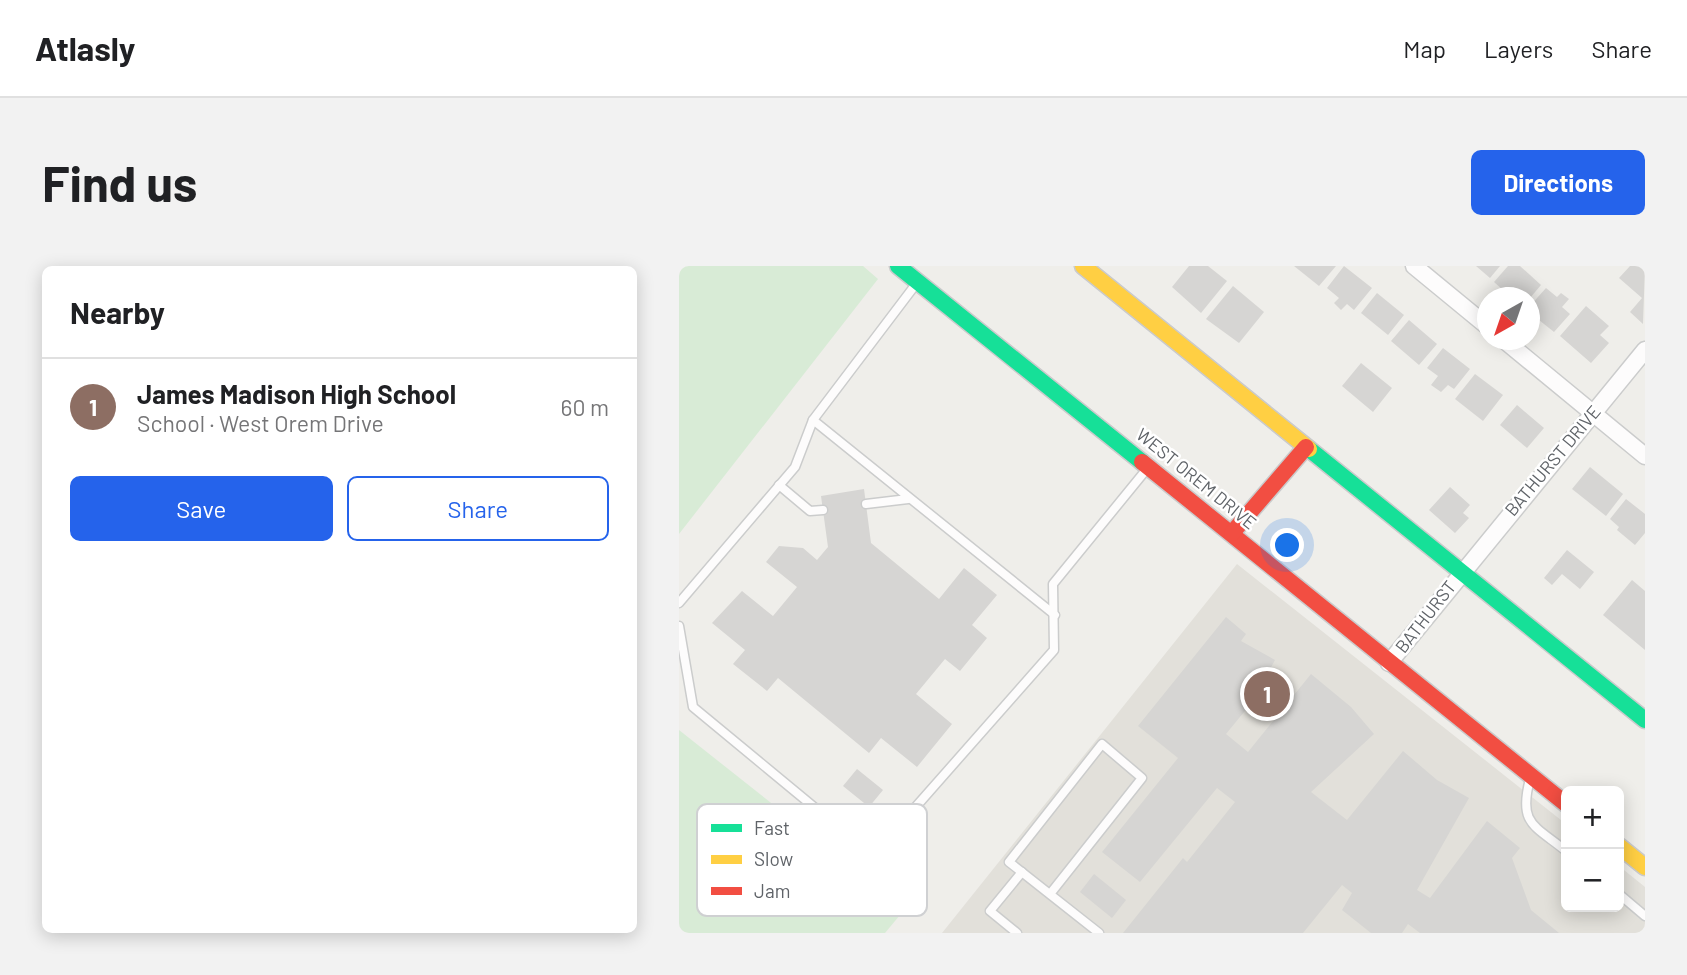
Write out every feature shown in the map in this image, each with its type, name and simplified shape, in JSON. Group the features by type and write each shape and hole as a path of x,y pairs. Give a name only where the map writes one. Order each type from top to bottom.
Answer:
{"main road":[{"name":"WEST OREM DRIVE","path":"898,266 1561,800"},
{"path":"1087,267 1645,720"},
{"path":"1232,533 1306,447"},
{"path":"1623,849 1645,867"}],"street":[{"path":"1414,266 1477,318"},
{"path":"1516,350 1645,456"},
{"name":"BATHURST DRIVE","path":"1462,571 1645,350"},
{"name":"BATHURST","path":"1389,663 1462,571"}],"lane":[{"path":"679,603 795,467 813,420 917,282"},
{"path":"813,420 1055,615"},
{"path":"918,804 1054,650 1053,584 1149,467"},
{"path":"779,485 810,511 823,510"},
{"path":"866,504 908,499"},
{"path":"679,626 692,707 810,804"},
{"path":"1050,894 1142,778 1102,744 1009,862 1099,933"},
{"path":"1531,776 1524,802 1527,820 1563,849"},
{"path":"1017,933 990,911 1022,872"},
{"path":"1624,898 1645,916"}],"shaded area":[{"path":"1237,564 1561,820 1561,912 1624,912 1624,870 1645,887 1645,933 942,933"}],"green space":[{"path":"679,266 863,266 878,279 679,534"},
{"path":"679,730 772,804 697,804 697,916 899,916 885,933 679,933"}],"building":[{"path":"1189,266 1208,266 1227,281 1201,313 1172,287"},
{"path":"1294,266 1336,266 1319,286"},
{"path":"1344,266 1372,288 1354,310 1347,304 1341,310 1334,303 1339,298 1327,288"},
{"path":"1476,266 1500,266 1490,278"},
{"path":"1508,266 1520,266 1541,285 1500,287 1494,282"},
{"path":"1630,266 1645,266 1643,324 1630,312 1642,298 1619,278"},
{"path":"1233,286 1264,312 1239,343 1206,319"},
{"path":"1546,288 1557,297 1561,293 1569,299 1562,307 1570,314 1554,332 1540,321 1540,295"},
{"path":"1377,293 1404,315 1388,335 1361,313"},
{"path":"1586,306 1609,326 1600,335 1609,343 1591,363 1560,336"},
{"path":"1409,320 1437,344 1419,365 1391,341"},
{"path":"1443,348 1470,369 1454,389 1448,385 1441,392 1431,385 1438,376 1427,368"},
{"path":"1361,363 1392,388 1373,412 1342,386"},
{"path":"1475,374 1503,395 1483,421 1455,399"},
{"path":"1517,405 1544,428 1527,448 1500,425"},
{"path":"1590,467 1623,494 1606,516 1572,489"},
{"path":"1450,487 1470,505 1463,513 1469,518 1455,533 1429,510"},
{"path":"864,489 871,543 939,599 964,568 997,595 972,625 987,638 960,671 945,659 916,694 952,724 917,767 881,738 869,753 778,678 767,691 733,664 745,650 712,623 742,591 773,616 797,587 766,562 779,546 803,548 817,560 828,547 821,496"},
{"path":"1626,499 1645,514 1645,533 1635,545 1617,530 1619,527 1610,519"},
{"path":"1567,550 1594,572 1580,589 1562,574 1552,585 1544,578"},
{"path":"1632,580 1645,591 1645,650 1603,615"},
{"path":"1226,617 1246,634 1241,641 1275,660 1253,701 1226,734 1248,752 1311,674 1351,707 1374,734 1311,792 1347,820 1403,751 1437,780 1469,798 1417,890 1430,898 1487,821 1520,848 1512,858 1531,910 1559,933 1420,933 1408,924 1402,933 1371,933 1342,910 1352,893 1342,885 1303,933 1123,933 1183,858 1187,862 1235,802 1217,788 1140,882 1102,852 1178,758 1138,726"},
{"path":"857,769 883,790 871,804 865,804 843,786"},
{"path":"1094,874 1126,900 1112,918 1080,892"}],"traffic: fast":[{"path":"898,266 1142,462"},
{"path":"1309,449 1645,720"}],"traffic: slow":[{"path":"1083,266 1309,449"},
{"path":"1623,849 1645,867"}],"traffic: jam":[{"path":"1232,533 1306,447"},
{"path":"1142,462 1561,800"}],"place":[{"name":"James Madison High School","path":"1267,694"}]}
